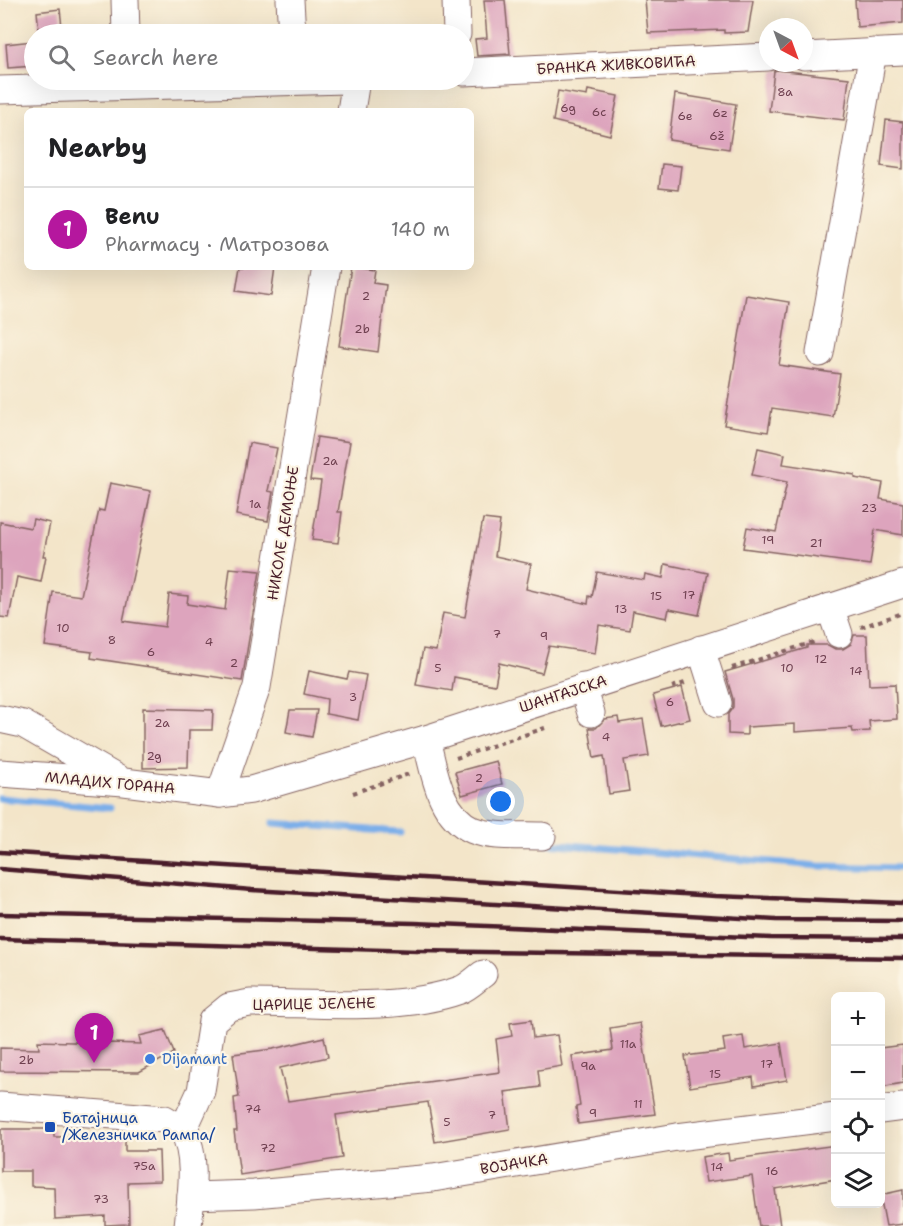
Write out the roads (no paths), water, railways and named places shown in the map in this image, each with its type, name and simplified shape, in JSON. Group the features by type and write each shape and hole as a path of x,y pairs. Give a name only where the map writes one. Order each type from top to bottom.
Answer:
{"street":[{"path":"125,0 126,24"},
{"path":"290,0 291,24"},
{"path":"456,0 457,24"},
{"path":"813,55 903,51"},
{"path":"820,353 873,52"},
{"name":"БРАНКА ЖИВКОВИЋА","path":"474,72 759,57"},
{"path":"0,90 24,89"},
{"path":"351,108 354,90"},
{"name":"НИКОЛЕ ДЕМОЊЕ","path":"220,794 257,687 326,270"},
{"name":"ШАНГАЈСКА","path":"220,794 277,784 830,607 902,590"},
{"path":"830,607 839,634"},
{"path":"701,649 718,703"},
{"path":"583,687 591,713"},
{"path":"0,719 23,724 124,782"},
{"path":"426,738 447,806 460,822 474,831 543,836"},
{"name":"МЛАДИХ ГОРАНА","path":"0,773 124,782 220,794"},
{"name":"ЦАРИЦЕ ЈЕЛЕНЕ","path":"183,1130 201,1091 212,1021 229,1007 250,1003 383,1003 430,997 462,989 483,974"},
{"path":"0,1106 165,1119 183,1130 190,1144 191,1196 188,1226"},
{"path":"885,1109 903,1107"},
{"name":"ВОЈАЧКА","path":"191,1196 254,1194 433,1178 677,1137 831,1118"}],"waterway":[{"path":"0,798 110,808"},
{"path":"273,823 400,832"},
{"path":"546,843 818,866 903,868"}],"railway":[{"path":"0,852 715,896 903,903"},
{"path":"0,869 252,890 776,920 903,921"},
{"path":"0,914 415,923 771,938 903,939"},
{"path":"0,939 418,951 903,958"}],"place":[{"name":"Dijamant","path":"150,1059"},
{"name":"Benu","path":"94,1063"},
{"name":"Батајница /Железничка Рампа/","path":"50,1127"}]}
